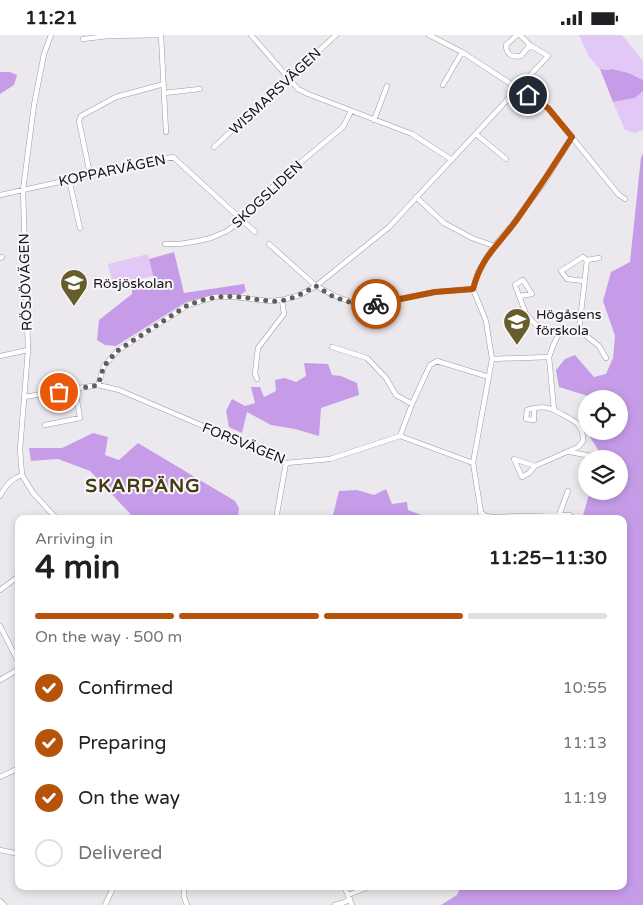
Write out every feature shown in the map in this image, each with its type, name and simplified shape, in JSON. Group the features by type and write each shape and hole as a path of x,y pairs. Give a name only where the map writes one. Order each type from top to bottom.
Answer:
{"street":[{"path":"45,35 51,36"},
{"path":"83,39 108,36 161,35 166,131"},
{"path":"251,35 298,89 412,134 452,160"},
{"name":"WISMARSVÄGEN","path":"214,147 336,35"},
{"path":"429,35 462,52 548,108 619,195 625,199"},
{"path":"98,385 104,366 117,351 188,305 214,297 282,301 300,295 316,286 389,227 520,89 548,56 530,45 519,35 506,45 508,54 514,57 521,56 530,45"},
{"name":"RÖSJÖVÄGEN","path":"51,36 44,54 34,105 23,190 28,350 20,449 22,475 33,493 53,515"},
{"path":"443,85 462,52"},
{"path":"90,174 79,121 81,116 116,97 164,84"},
{"path":"374,119 387,86"},
{"path":"164,93 200,89"},
{"name":"SKOGSLIDEN","path":"165,244 180,245 211,238 227,231 242,220 277,182 343,127 351,111"},
{"path":"476,134 506,159"},
{"path":"481,515 473,463 492,359 486,321 473,289 478,272 494,246 513,224 539,188 572,137"},
{"name":"KOPPARVÄGEN","path":"0,195 173,157 255,232"},
{"path":"69,179 80,228"},
{"path":"416,197 444,223 472,238 494,246"},
{"path":"269,244 316,286 334,297 362,306 435,292 473,289"},
{"path":"584,281 567,279 562,271 582,257 587,260 600,258"},
{"path":"579,330 587,260"},
{"path":"520,296 526,314 536,325 558,335 579,330"},
{"path":"257,379 258,348 284,314 282,301"},
{"path":"579,330 600,346 606,358"},
{"path":"554,410 549,357 558,335"},
{"path":"332,347 367,358 386,378 396,395 412,404"},
{"path":"0,355 28,350"},
{"path":"492,359 549,357"},
{"path":"473,463 400,437 412,404 430,365 437,361 488,377"},
{"name":"FORSVÄGEN","path":"24,397 98,385 119,390 258,449 286,463 330,459 400,437"},
{"path":"44,425 80,418 75,389"},
{"path":"534,408 543,406 554,410 578,424"},
{"path":"535,466 514,459 522,477 530,473 535,466 568,452 582,443 582,440"},
{"path":"568,452 578,454"},
{"path":"277,515 286,463"},
{"path":"0,496 6,484 22,475"},
{"path":"568,491 559,515 570,515"},
{"path":"480,512 484,515"},
{"path":"0,590 15,579"},
{"path":"0,626 15,655"},
{"path":"0,680 15,671"},
{"path":"0,777 15,770"},
{"path":"0,850 15,853"},
{"path":"104,905 112,890"},
{"path":"184,890 187,905"},
{"path":"346,890 352,905"},
{"path":"335,905 345,902 349,897 363,890"},
{"path":"0,901 4,905"}],"shaded area":[{"path":"579,35 622,35 643,61 643,80 630,73 613,69 600,69 589,57"},
{"path":"600,69 612,69 629,73 643,80 643,91 635,98 613,102"},
{"path":"0,72 10,72 17,75 14,85 0,94"},
{"path":"643,91 643,130 635,133 625,130 613,102 635,98"},
{"path":"643,154 643,905 441,905 457,895 459,890 627,890 627,515 583,515 587,500 628,500 628,450 598,450 592,440 628,440 628,390 578,390 578,393 559,387 556,370 565,359 575,355 594,377 606,374 613,358 615,336 603,301 611,272 630,262 641,157"},
{"path":"174,252 184,293 244,284 246,291 240,295 208,296 186,302 116,346 105,345 97,340 99,320 132,294 132,286 154,280 149,259"},
{"path":"148,254 153,276 113,285 108,264"},
{"path":"304,363 328,364 332,375 341,376 357,383 359,395 321,408 319,436 271,425 247,412 242,433 229,427 226,411 232,399 245,406 255,403 251,387 260,387 264,397 276,391 275,380 285,378 296,382 306,376"},
{"path":"93,433 108,437 105,455 119,460 138,443 235,501 239,508 238,515 131,515 90,471 58,459 31,461 29,448 62,448"},
{"path":"386,489 392,504 407,502 408,510 421,515 333,515 339,491 357,490 374,495"}],"way so far":[{"path":"59,392 98,385 104,366 117,351 188,305 199,301 214,297 282,301 300,295 316,286 334,297 362,306 376,304"}],"place":[{"name":"Rösjöskolan","path":"74,307"},
{"name":"Högåsens förskola","path":"517,346"}],"district":[{"name":"SKARPÄNG","path":"143,485"}],"route":[{"path":"376,304 435,292 473,289 478,272 494,246 545,181 572,137 548,108 528,95"}]}
